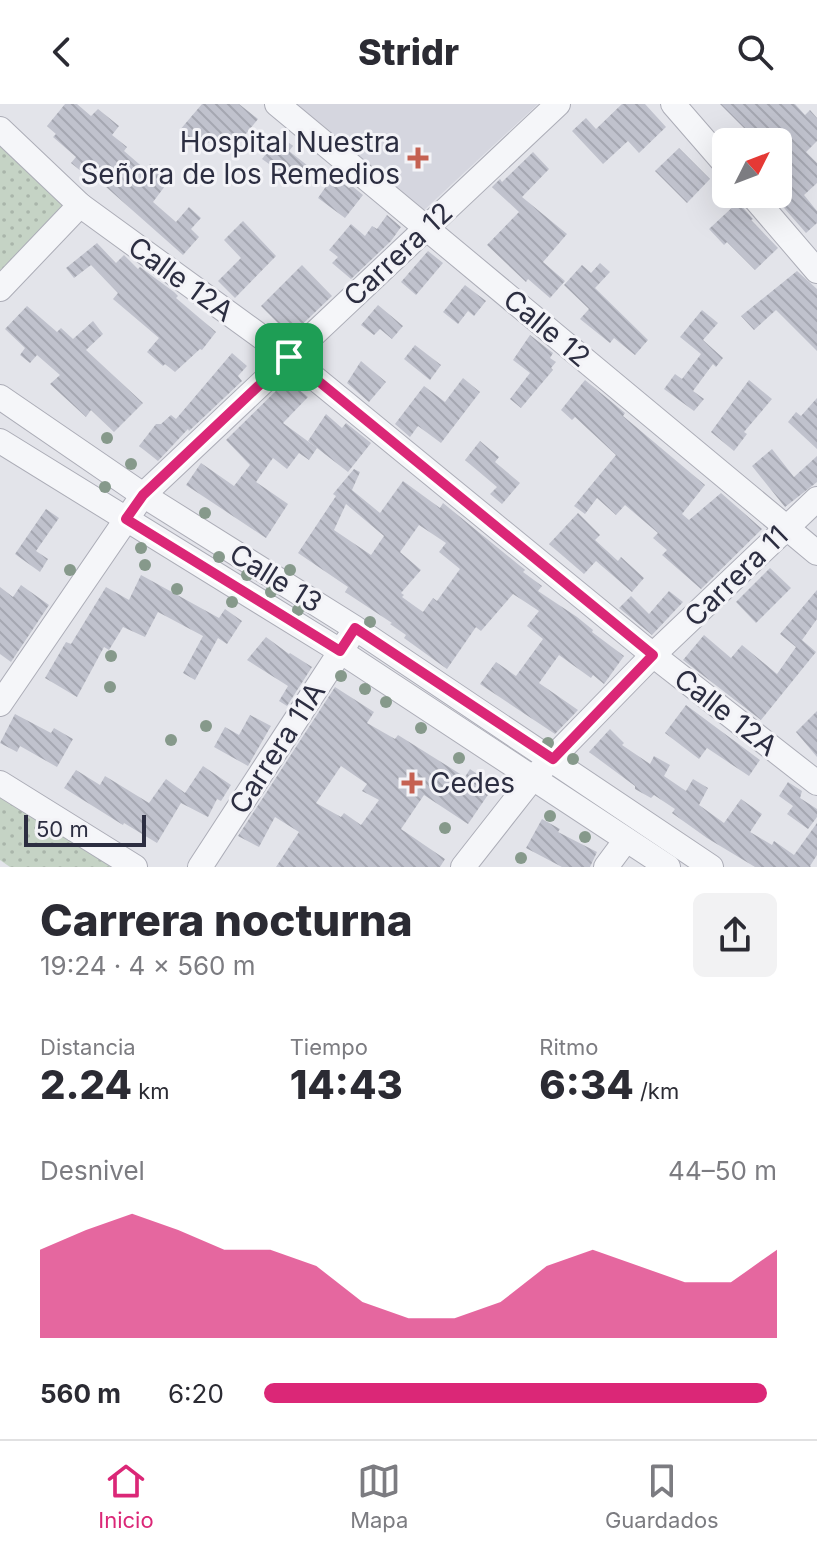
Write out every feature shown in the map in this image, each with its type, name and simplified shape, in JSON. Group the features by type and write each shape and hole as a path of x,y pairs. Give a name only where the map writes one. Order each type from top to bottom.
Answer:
{"street":[{"name":"Calle 12","path":"277,104 817,553"},
{"name":"Carrera 12","path":"0,704 143,495 558,104"},
{"path":"673,104 712,149"},
{"name":"Calle 12A","path":"0,129 80,205 289,357 653,655 817,783"},
{"path":"0,289 80,205"},
{"path":"763,208 817,271"},
{"name":"Calle 13","path":"0,397 143,495 355,628 711,867"},
{"name":"Calle 13","path":"0,441 340,651 668,867"},
{"name":"Carrera 11","path":"463,867 532,779 653,655 817,499"},
{"name":"Carrera 11A","path":"200,867 355,628"},
{"path":"0,783 135,867"},
{"path":"606,867 626,840"}],"shaded area":[{"name":"Hospital Nuestra Señora de los Remedios","path":"292,104 538,104 421,213"}],"green space":[{"path":"0,145 68,205 0,279"},
{"path":"0,792 116,867 10,867 0,860"}],"building":[{"path":"65,104 77,104 91,116 98,109 119,126 112,135 127,147 124,151 146,170 150,164 164,176 159,182 165,186 153,202 176,222 189,207 201,218 191,229 199,237 183,255 84,168 81,171 71,163 76,157 53,137 56,134 47,126"},
{"path":"202,104 239,104 258,119 232,151 214,136 202,150 179,131"},
{"path":"622,104 645,104 666,127 639,153 628,141 603,164 572,131 586,118 596,129"},
{"path":"720,104 795,104 805,115 810,110 817,118 817,141 806,152 817,163 817,183 804,195 817,211 817,223 806,233 784,208 792,208 792,128 744,128"},
{"path":"280,136 293,146 289,151 308,166 296,183 262,159"},
{"path":"679,148 710,179 687,203 655,171"},
{"path":"533,152 549,169 522,197 567,234 543,262 565,281 550,298 528,279 526,282 487,245 519,212 492,187 500,179 502,182"},
{"path":"333,176 363,195 345,218 318,198"},
{"path":"732,208 743,208 778,248 755,270 709,229"},
{"path":"387,215 401,227 391,241 351,279 332,263 338,257 329,250 351,224 365,236 372,226 377,229"},
{"path":"243,221 276,256 235,298 218,281 241,258 224,240"},
{"path":"97,243 116,263 124,255 138,269 140,267 174,292 178,296 176,298 216,332 202,350 175,372 147,352 159,338 113,299 118,293 91,265 74,278 66,268"},
{"path":"428,251 443,263 416,295 401,282"},
{"path":"600,263 610,272 595,288 648,340 635,355 614,338 610,343 580,319 589,309 564,285 582,265 591,273"},
{"path":"302,265 332,296 288,338 275,329 280,325 261,306"},
{"path":"797,271 817,289 817,351 776,310 754,330 741,316"},
{"path":"465,285 486,301 474,316 468,311 458,324 443,312"},
{"path":"378,305 403,326 392,339 380,329 374,335 361,325"},
{"path":"27,306 57,332 61,328 73,339 93,321 103,334 86,350 143,403 114,432 91,410 86,417 50,384 60,375 37,355 30,363 20,355 25,348 5,329"},
{"path":"702,310 718,323 703,340 723,358 716,367 713,364 693,391 704,399 694,411 664,389 675,374 682,379 701,354 680,337"},
{"path":"530,335 553,353 550,358 556,362 551,368 553,370 521,408 510,399 530,373 513,360"},
{"path":"415,345 441,365 430,380 404,359"},
{"path":"232,353 247,366 238,376 242,381 188,429 158,461 139,446 156,424 161,424 171,415 176,419"},
{"path":"361,361 386,382 369,402 347,383"},
{"path":"463,378 480,392 441,443 418,426 410,437 395,424 424,386 445,402"},
{"path":"287,380 308,397 283,423 317,448 309,460 299,453 287,469 273,458 256,482 288,504 266,538 186,485 201,463 234,486 250,465 226,440"},
{"path":"585,380 705,485 682,514 689,520 721,493 762,529 701,589 662,555 667,550 653,538 658,533 625,505 616,515 597,498 585,514 574,506 616,455 575,417 572,420 561,410"},
{"path":"749,380 772,399 744,432 747,434 734,451 711,432"},
{"path":"817,398 817,449 788,422 796,412 801,416"},
{"path":"326,414 342,428 346,423 371,443 348,472 308,441"},
{"path":"480,441 499,457 495,462 520,483 502,504 490,494 497,487 465,460"},
{"path":"772,449 794,477 817,456 817,482 785,507 752,466"},
{"path":"354,469 360,472 352,490 380,513 403,481 440,508 443,503 525,570 523,572 542,586 538,591 577,617 624,656 604,684 559,655 539,683 578,710 555,734 480,684 496,662 516,676 543,639 527,626 539,611 513,594 481,631 476,627 447,669 404,638 406,635 392,623 345,592 348,587 298,553 336,496 333,494","holes":["346,504 384,536 371,555 334,530","419,525 446,543 439,552 460,569 437,601 433,598 423,612 401,593 421,570 400,552"]},
{"path":"46,509 59,518 36,551 48,559 40,572 15,554"},
{"path":"578,513 600,535 595,540 618,561 621,557 644,578 632,592 596,561 584,574 549,544"},
{"path":"770,568 791,588 756,623 736,602"},
{"path":"141,575 219,618 225,609 242,621 227,644 218,638 195,680 183,673 203,636 158,612 145,637 123,627 109,650 104,647 77,697 45,678 66,642 71,644 106,587 129,600"},
{"path":"21,585 49,605 11,662 0,654 0,587 13,597"},
{"path":"817,590 817,619 802,640 816,652 761,720 683,660 704,635 731,658 742,645 777,674 796,647 780,634"},
{"path":"669,591 683,602 652,635 619,608 631,596 649,614"},
{"path":"266,637 312,667 287,706 279,701 288,686 247,660"},
{"path":"335,687 374,712 367,723 395,739 398,735 465,777 470,769 494,786 468,824 424,795 401,829 445,859 440,867 276,867 299,832 275,817 259,847 238,836","holes":["341,766 367,784 362,791 379,800 361,825 344,813 341,817 316,803"]},
{"path":"686,705 760,760 749,776 707,748 699,759 665,733"},
{"path":"817,711 817,757 796,732"},
{"path":"15,714 51,733 54,728 73,739 57,767 20,746 17,752 0,743"},
{"path":"250,715 271,726 248,766 214,747 225,727 239,735"},
{"path":"610,729 624,743 622,745 650,764 654,756 670,765 664,776 686,791 693,779 708,788 699,805 724,823 741,799 762,814 750,832 772,845 774,841 794,855 817,823 817,855 811,867 755,867 707,838 672,813 675,809 654,795 651,798 635,789 589,752"},
{"path":"203,766 231,785 221,801 217,799 208,817 181,803 157,843 64,788 76,770 100,785 105,776 149,803 166,779 185,793"},
{"path":"788,782 802,791 800,798 817,809 817,817 808,829 787,814 793,806 779,796"},
{"path":"542,819 560,829 558,832 597,852 590,867 562,867 526,848"}],"place":[{"name":"Hospital Nuestra Señora de los Remedios","path":"418,158"},
{"name":"Cedes","path":"412,783"}],"route":[{"path":"289,357 653,655 553,759 355,628 340,651 126,519 143,495 289,357"}]}
